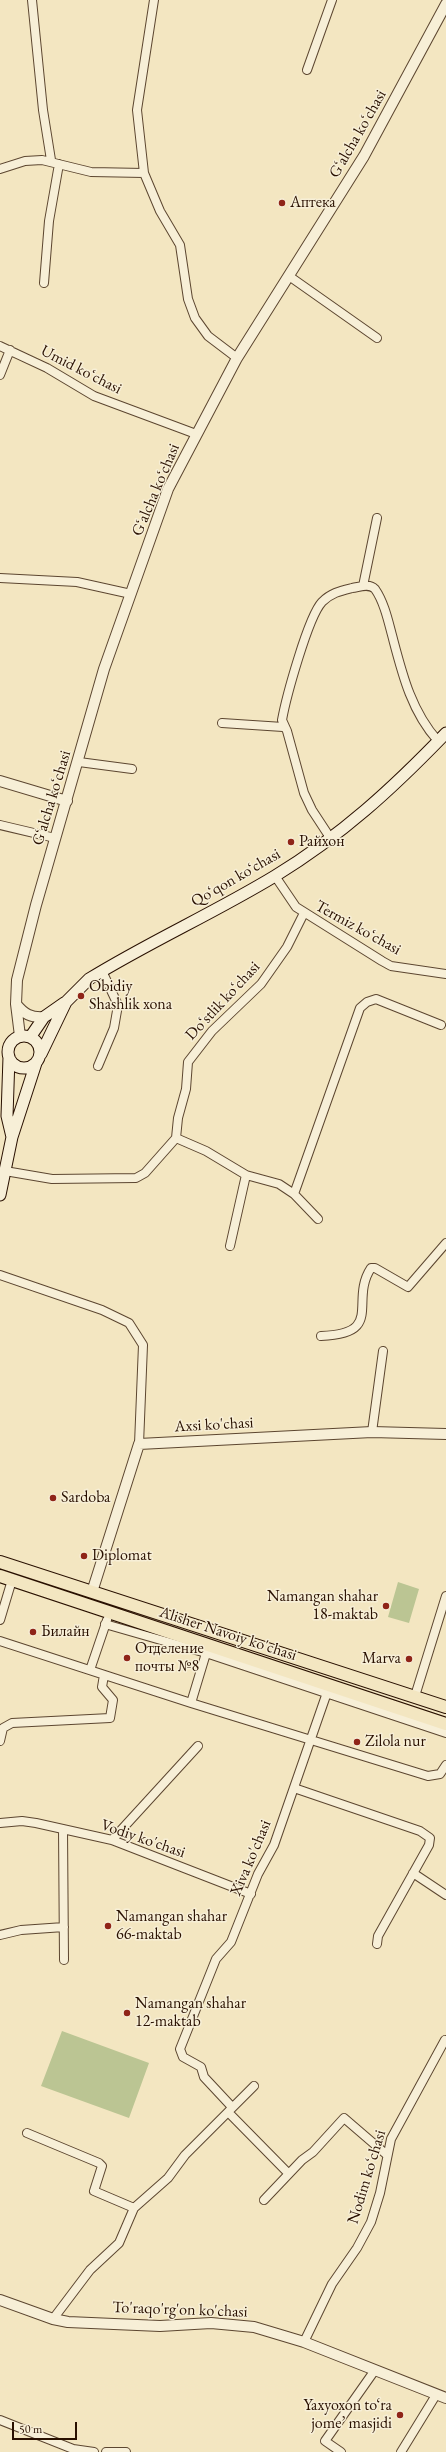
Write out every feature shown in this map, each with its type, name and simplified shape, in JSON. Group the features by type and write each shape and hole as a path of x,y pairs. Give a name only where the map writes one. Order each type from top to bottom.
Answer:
{"main road":[{"name":"Qoʻqon koʻchasi","path":"25,1036 44,1017 66,1002 89,979 275,876 331,839 366,812 446,733"},
{"name":"Qoʻqon koʻchasi","path":"0,1195 12,1137 38,1058 66,1002"},
{"path":"25,1036 39,1044 38,1058 21,1068 16,1066 9,1058 9,1047 11,1042 25,1036"},
{"name":"Qoʻqon koʻchasi","path":"9,1058 4,1099 12,1137"},
{"name":"Alisher Navoiy ko'chasi","path":"0,1562 446,1707"},
{"name":"Alisher Navoiy ko'chasi","path":"0,1576 107,1618 329,1689 446,1724"}],"street":[{"path":"32,0 41,92 51,160"},
{"path":"154,0 137,110 144,173 153,197 180,245 188,299 195,318 208,336 237,358"},
{"path":"308,70 332,0"},
{"name":"Gʻalcha koʻchasi","path":"25,1036 16,1004 21,958 55,838 79,762 104,669 168,489 237,358 364,156 446,4"},
{"path":"0,169 26,162 51,160 59,164 107,173 144,173"},
{"path":"44,282 49,221 59,164"},
{"path":"289,276 377,338"},
{"name":"Umid koʻchasi","path":"0,346 94,396 196,434"},
{"path":"0,375 10,350"},
{"path":"363,586 377,518"},
{"path":"0,578 77,582 131,594"},
{"path":"331,839 312,810 304,793 287,731 283,727 282,720 292,682 317,609 321,603 334,592 363,586 371,586 377,592 388,619 406,687 423,722 438,741"},
{"path":"222,723 283,727"},
{"path":"79,762 132,769"},
{"path":"0,781 67,801"},
{"path":"0,825 55,838"},
{"name":"Termiz koʻchasi","path":"275,876 292,903 304,913 391,966 446,974"},
{"name":"Doʻstlik koʻchasi","path":"176,1138 178,1118 186,1089 188,1062 212,1031 261,984 287,947 304,913"},
{"path":"98,1066 114,1028 118,1005 102,971"},
{"path":"294,1194 360,1008 367,1002 376,999 440,1025"},
{"path":"16,1004 22,1012 30,1017 44,1017"},
{"path":"5,1172 52,1179 136,1178 145,1173 176,1138 206,1151 246,1175 279,1184 294,1194 318,1219"},
{"path":"230,1246 246,1175"},
{"path":"321,1336 341,1336 349,1332 357,1325 362,1317 364,1291 372,1268 375,1268 408,1287 446,1243"},
{"path":"0,1275 96,1308 129,1323 143,1345 139,1444 92,1592"},
{"path":"372,1432 383,1351"},
{"name":"Axsi ko'chasi","path":"139,1444 372,1432 446,1434"},
{"path":"0,1620 12,1580"},
{"path":"415,1696 446,1596"},
{"path":"90,1670 107,1618"},
{"path":"0,1641 191,1703 312,1739 428,1776 440,1774 446,1765"},
{"path":"191,1703 207,1649"},
{"path":"0,1741 2,1728 12,1723 110,1718 113,1700 102,1687 104,1675"},
{"path":"329,1689 446,1733"},
{"name":"Xiva ko'chasi","path":"288,2173 230,2110 204,2077 200,2067 183,2057 180,2049 216,1959 231,1942 274,1845 329,1689"},
{"path":"112,1840 198,1746"},
{"path":"294,1788 428,1835 429,1845 378,1936 378,1944"},
{"name":"Vodiy ko'chasi","path":"0,1823 22,1821 112,1840 251,1894"},
{"path":"62,1829 64,1960"},
{"path":"413,1873 446,1895"},
{"path":"0,1935 21,1930 64,1927"},
{"name":"Nodim koʻchasi","path":"304,2342 332,2284 357,2248 371,2222 380,2193 391,2139 446,2040"},
{"path":"53,2319 90,2270 114,2248 134,2208 168,2178 185,2155 254,2086"},
{"path":"264,2200 288,2173 313,2152 344,2118 387,2155"},
{"path":"27,2133 99,2163 102,2166 94,2191 134,2208"},
{"name":"To'raqo'rg'on ko'chasi","path":"0,2300 53,2319 160,2326 211,2323 254,2327 304,2342 441,2396"},
{"path":"341,2452 325,2441 374,2370"},
{"path":"401,2452 441,2396"},
{"path":"0,2420 73,2449 94,2452"},
{"path":"106,2452 126,2452"}],"green space":[{"path":"398,1582 419,1589 409,1623 388,1617"},
{"path":"62,2031 149,2063 129,2118 41,2086"}],"place":[{"name":"Аптека","path":"282,203"},
{"name":"Райхон","path":"291,842"},
{"name":"Obidiy Shashlik xona","path":"81,996"},
{"name":"Sardoba","path":"53,1498"},
{"name":"Diplomat","path":"84,1556"},
{"name":"Namangan shahar 18-maktab","path":"386,1606"},
{"name":"Билайн","path":"33,1632"},
{"name":"Отделение почты №8","path":"127,1658"},
{"name":"Marva","path":"409,1659"},
{"name":"Zilola nur","path":"357,1742"},
{"name":"Namangan shahar 66-maktab","path":"108,1926"},
{"name":"Namangan shahar 12-maktab","path":"127,2013"},
{"name":"Yaxyoxon to‘ra jome’ masjidi","path":"400,2415"}]}
